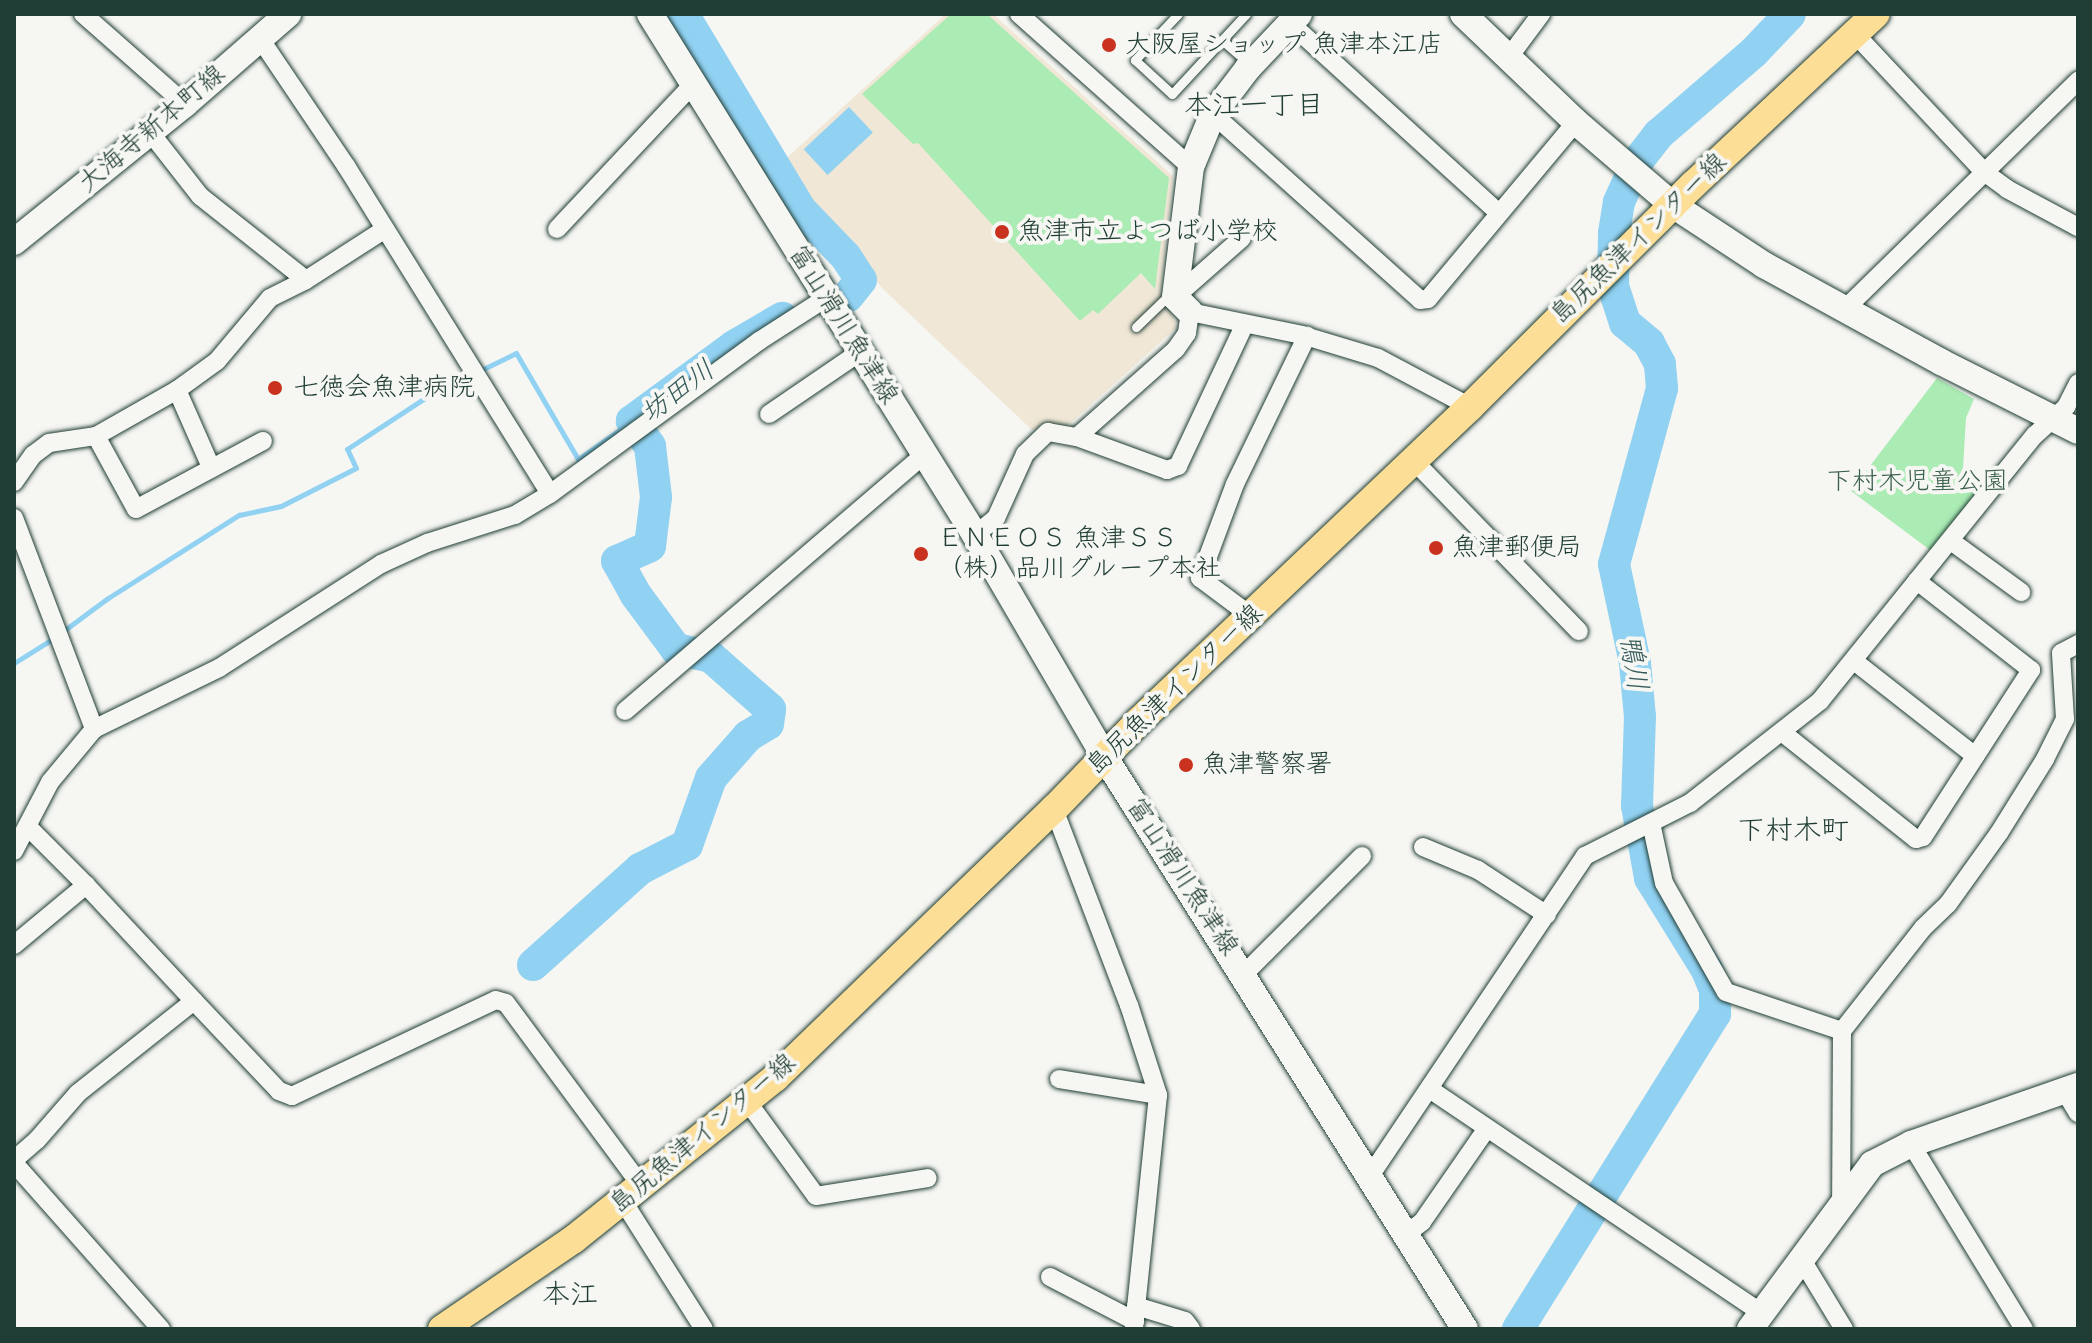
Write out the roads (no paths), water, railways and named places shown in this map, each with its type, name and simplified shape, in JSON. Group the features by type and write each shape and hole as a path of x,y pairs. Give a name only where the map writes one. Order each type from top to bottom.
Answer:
{"main road":[{"name":"大海寺新本町線","path":"14,242 185,104 288,14"},
{"name":"富山滑川魚津線","path":"650,14 975,535 1104,756 1465,1329"},
{"path":"1463,14 1576,122 1673,205 1764,265 2078,431"},
{"name":"島尻魚津インター線","path":"442,1329 632,1194 747,1101 1470,407 1634,242 1876,14"},
{"path":"1183,304 1191,167 1213,114 1251,66 1295,19"},
{"path":"1756,1321 1872,1164 1911,1144 2073,1096"}],"street":[{"path":"83,14 185,104"},
{"path":"1019,14 1191,167"},
{"path":"1509,57 1541,14"},
{"path":"1295,19 1498,212"},
{"path":"1855,34 1984,172 2007,189 2078,227"},
{"path":"259,37 385,229 550,494"},
{"path":"1846,308 2078,81"},
{"path":"557,229 693,84"},
{"path":"1213,114 1420,300 1428,299 1576,122"},
{"path":"150,132 200,196 306,280"},
{"path":"14,482 33,455 49,443 96,436 177,390 217,361 270,298 306,280 385,229"},
{"path":"1077,437 1176,349 1187,333 1183,304 1242,238"},
{"path":"14,851 29,828 50,782 94,729 219,668 381,564 427,543 515,515 550,494 759,341 826,298"},
{"path":"1183,304 1244,326 1307,336 1378,358 1470,407"},
{"path":"975,535 996,518 1025,454 1048,432 1077,437 1167,470 1178,466 1244,326"},
{"path":"1251,616 1200,578 1235,484 1307,336"},
{"path":"769,414 860,352"},
{"path":"1370,1176 1431,1090 1585,856 1690,803 1820,701 2035,435 2066,407 2078,383"},
{"path":"177,390 211,467"},
{"path":"96,436 136,509 263,441"},
{"path":"625,711 924,455"},
{"path":"1414,461 1579,631"},
{"path":"14,518 94,729"},
{"path":"1951,541 2021,592"},
{"path":"1783,733 1916,839 1923,837 2031,670 1917,581"},
{"path":"1841,1207 1842,1031 1923,928 1948,904 1999,833 2045,759 2065,719 2061,653 2078,644"},
{"path":"1854,661 1975,756"},
{"path":"1054,809 1129,1005 1158,1095 1135,1319"},
{"path":"1651,823 1664,883 1726,992 1842,1031"},
{"path":"29,828 279,1091 292,1096 496,1000 506,1003 632,1194 704,1329"},
{"path":"1423,847 1478,870 1547,915"},
{"path":"1244,974 1362,856"},
{"path":"14,945 86,885"},
{"path":"161,1329 14,1161 78,1093 194,1001"},
{"path":"1059,1079 1158,1095"},
{"path":"1431,1090 1756,1321"},
{"path":"747,1101 816,1196 928,1178"},
{"path":"1406,1234 1422,1222 1487,1128"},
{"path":"1911,1144 2024,1329"},
{"path":"1802,1260 1844,1329"},
{"path":"1050,1277 1135,1319 1185,1321 1191,1329"}],"lane":[{"path":"1178,14 1135,60 1172,94 1246,14"},
{"path":"1222,40 1251,66"},
{"path":"1136,327 1166,298 1183,304"}],"water":[{"path":"849,107 873,133 828,175 804,149"}],"waterway":[{"name":"坊田川","path":"683,14 800,209 846,257 861,280 848,296"},
{"name":"鴨川","path":"1518,1329 1715,1014 1715,990 1707,970 1650,878 1637,806 1640,717 1635,663 1614,564 1662,388 1660,364 1649,343 1625,323 1613,286 1614,233 1619,202 1637,162 1659,134 1754,52 1790,14"},
{"name":"坊田川","path":"533,965 640,869 687,845 711,778 748,736 768,724 770,709 711,657 676,649 636,595 617,561 650,546 656,497 650,446 632,421 734,346 782,318"},
{"path":"62,632 108,598 239,515 281,506 356,468 347,449 428,396 516,353 578,459 632,421"},
{"path":"14,663 54,638"}],"place":[{"name":"大阪屋ショップ 魚津本江店","path":"1109,45"},
{"name":"魚津市立よつば小学校","path":"1002,232"},
{"name":"七徳会魚津病院","path":"275,388"},
{"name":"魚津郵便局","path":"1436,548"},
{"name":"ＥＮＥＯＳ 魚津ＳＳ （株）品川グループ本社","path":"921,554"},
{"name":"魚津警察署","path":"1186,765"}],"district":[{"name":"本江一丁目","path":"1254,106"},
{"name":"下村木町","path":"1793,831"},
{"name":"本江","path":"570,1295"}],"park label":[{"name":"下村木児童公園","path":"1917,482"}]}
